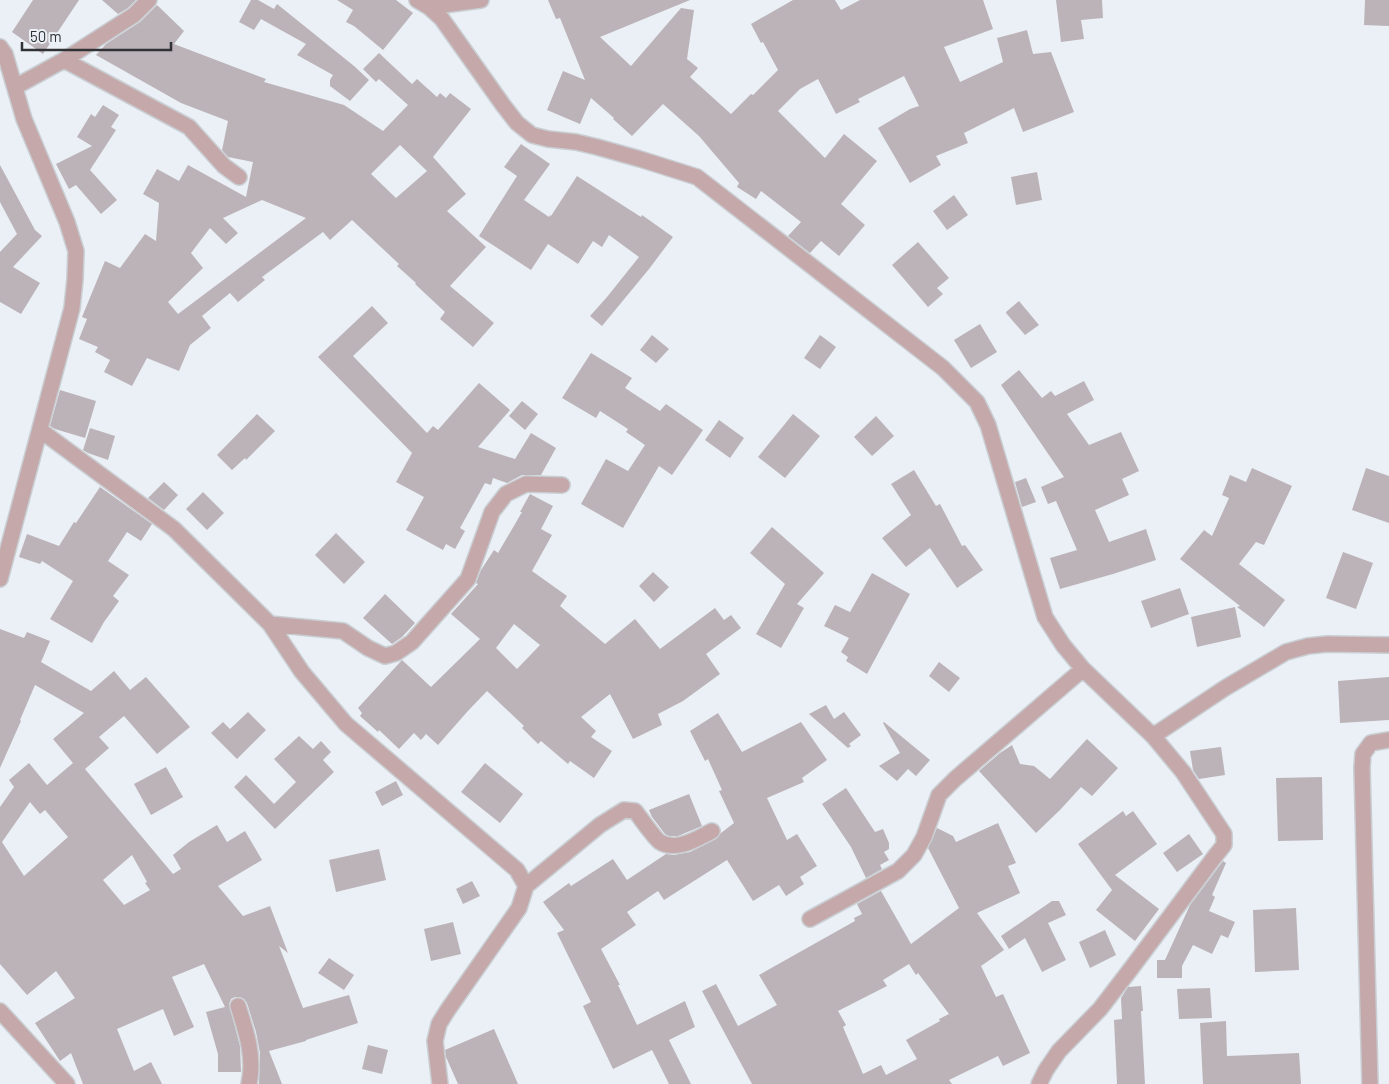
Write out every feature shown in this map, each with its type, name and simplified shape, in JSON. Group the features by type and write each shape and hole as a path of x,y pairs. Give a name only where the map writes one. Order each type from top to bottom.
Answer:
{"street":[{"path":"15,87 64,60 134,15 149,0"},
{"path":"423,4 481,0"},
{"path":"423,4 442,19 517,123 532,134 548,139 576,142 597,147 697,176 943,368 976,402 988,425 1045,617 1062,645 1082,669 1154,736 1184,772 1224,834 1224,845 1100,1009 1059,1051 1039,1084"},
{"path":"0,47 5,54 24,119 67,222 76,251 76,279 72,308 0,579"},
{"path":"64,60 189,127 224,166 239,177"},
{"path":"40,430 174,529 270,624 302,672 346,724 517,870 526,886"},
{"path":"270,624 342,631 368,648 385,656 396,653 412,642 468,580 492,512 506,494 526,484 562,485"},
{"path":"1154,736 1225,688 1286,652 1308,646 1328,644 1389,645"},
{"path":"810,919 898,871 914,855 924,836 939,795 954,779 1082,669"},
{"path":"1370,1084 1363,754 1371,743 1389,740"},
{"path":"440,1084 435,1041 439,1024 519,908 526,886 600,825 624,810 635,811 660,842 671,845 683,845 712,831"},
{"path":"238,1006 248,1036 252,1068 249,1084"},
{"path":"0,1011 67,1084"}],"building":[{"path":"33,0 79,0 43,54 12,32"},
{"path":"102,0 136,0 118,14"},
{"path":"251,0 258,0 274,9 277,4 369,80 350,101 330,86 330,80 333,75 297,55 306,44 261,19 254,30 239,22"},
{"path":"337,0 396,0 413,13 383,50 354,26 346,22 353,10"},
{"path":"548,0 690,0 600,37 631,66 681,8 694,10 687,59 698,68 690,77 731,114 778,70 751,24 793,0 835,0 841,10 860,0 983,0 993,29 944,47 960,82 1003,62 997,38 1027,30 1033,54 1051,52 1074,112 1023,132 1014,108 964,133 968,143 936,156 941,165 910,183 878,128 910,109 919,106 904,76 858,99 860,102 836,114 818,79 800,89 778,111 825,158 844,134 877,161 841,204 865,225 839,256 821,241 810,253 788,236 801,222 761,191 756,199 737,187 739,183 699,136 663,104 632,136 591,98 580,124 547,110 563,71 585,80 560,18 556,19"},
{"path":"1056,0 1102,0 1103,18 1081,20 1084,39 1061,42"},
{"path":"1365,0 1389,0 1389,26 1364,25"},
{"path":"157,5 184,31 174,44 266,79 264,82 344,105 383,131 408,105 379,79 376,82 363,69 379,53 412,84 417,79 437,97 440,93 446,98 450,93 471,109 433,157 466,194 447,211 486,247 450,286 494,323 473,347 440,319 445,312 397,266 399,264 352,220 330,240 323,232 262,277 265,280 238,302 230,293 202,316 211,328 190,345 179,371 147,358 132,386 104,372 110,360 95,352 98,347 79,339 87,319 82,317 105,261 120,268 145,234 156,241 159,203 143,194 157,169 179,181 188,165 246,197 253,162 228,157 222,150 228,121 181,103 96,55 106,44 140,22","holes":["400,145 427,171 396,198 371,174","262,200 306,218 178,314 168,302 203,268 191,253 210,228 226,244 238,233 223,218"]},
{"path":"103,105 119,115 111,127 116,130 90,170 117,200 101,214 76,185 69,189 56,164 92,146 77,137 91,114 95,117"},
{"path":"521,144 550,164 524,200 549,217 577,176 641,217 642,215 673,237 602,326 590,316 639,257 609,235 602,247 593,241 578,264 548,244 531,270 479,236 517,176 504,167"},
{"path":"0,165 35,230 42,236 13,267 40,283 21,314 0,302 0,252 17,234 0,202"},
{"path":"1037,172 1042,200 1016,205 1011,177"},
{"path":"954,195 968,215 947,230 933,211"},
{"path":"918,242 949,278 937,288 943,294 928,307 892,265"},
{"path":"1019,301 1039,325 1025,335 1006,313"},
{"path":"372,306 388,323 353,356 427,433 433,426 438,430 479,383 510,410 478,447 515,459 531,433 556,448 541,475 522,475 507,483 493,478 491,485 485,483 460,528 465,531 455,549 446,544 443,550 406,530 424,497 396,482 412,453 318,357"},
{"path":"980,324 997,352 971,368 954,340"},
{"path":"652,335 669,349 656,363 640,350"},
{"path":"820,335 836,347 820,369 804,358"},
{"path":"591,353 632,378 625,388 660,411 666,404 703,430 672,475 659,466 623,528 581,504 606,459 628,471 645,445 626,432 628,429 600,411 596,418 562,398"},
{"path":"1019,370 1042,398 1051,391 1055,396 1084,381 1094,400 1067,414 1089,445 1121,432 1139,471 1122,479 1129,495 1095,510 1109,542 1146,529 1156,560 1060,589 1050,558 1077,550 1056,501 1048,504 1041,487 1064,477 1001,385"},
{"path":"60,390 96,401 85,438 50,426"},
{"path":"522,401 538,414 525,430 509,416"},
{"path":"257,414 275,431 246,460 245,458 232,470 217,455"},
{"path":"793,414 820,436 785,478 758,457"},
{"path":"876,416 894,436 872,456 854,437"},
{"path":"719,420 744,438 730,458 705,440"},
{"path":"90,428 115,436 108,460 83,450"},
{"path":"1252,468 1292,486 1264,545 1256,542 1239,564 1285,600 1264,627 1180,559 1204,530 1212,536 1229,498 1222,495 1230,475 1246,482"},
{"path":"1366,468 1389,476 1389,523 1352,510"},
{"path":"914,470 936,506 940,504 962,546 965,545 983,570 957,588 930,548 906,567 882,538 911,515 891,484"},
{"path":"1026,478 1036,502 1022,507 1015,482"},
{"path":"164,482 178,495 164,510 148,498"},
{"path":"100,487 152,524 141,541 127,532 108,561 129,575 113,596 119,601 92,643 50,619 73,581 42,561 40,564 19,557 27,534 59,546"},
{"path":"203,492 224,513 207,530 186,509"},
{"path":"530,494 553,506 541,529 552,535 532,571 567,596 560,606 605,644 635,619 660,649 715,608 724,620 731,615 741,628 706,654 720,674 683,701 658,714 662,725 633,739 610,694 581,717 596,731 591,737 612,751 594,778 570,761 568,764 541,741 538,744 522,728 524,726 487,691 438,745 426,734 421,740 414,733 399,749 379,730 378,732 360,716 362,713 358,708 402,660 431,687 480,639 451,614 478,584 476,583 481,570 494,550 498,553 522,512 520,512","holes":["514,624 540,645 517,669 496,648"]},
{"path":"772,527 824,573 797,604 804,608 781,648 756,634 785,584 750,553"},
{"path":"336,533 365,562 344,584 315,555"},
{"path":"1343,552 1373,563 1356,609 1326,598"},
{"path":"653,572 669,587 654,602 639,586"},
{"path":"872,573 910,594 867,674 846,661 848,657 841,652 849,638 824,626 835,605 850,612"},
{"path":"1180,588 1189,614 1151,628 1141,601"},
{"path":"385,594 415,623 402,637 392,644 363,618"},
{"path":"1235,607 1241,637 1197,647 1191,617"},
{"path":"0,629 24,638 27,632 50,641 41,662 91,691 114,671 130,690 146,677 190,727 157,754 124,716 99,737 109,748 85,769 173,874 181,869 173,855 189,842 217,825 227,842 245,831 262,860 218,886 243,916 270,906 288,953 279,946 303,1008 349,995 358,1023 306,1041 269,1051 282,1084 259,1084 260,1053 256,1032 247,1003 240,997 235,997 231,999 229,1004 240,1046 241,1072 218,1072 218,1054 206,1012 225,1007 204,964 172,977 194,1027 174,1036 163,1009 117,1029 134,1071 151,1062 162,1084 83,1084 71,1053 60,1061 35,1023 75,998 56,971 27,995 0,964 0,807 14,787 9,780 29,763 47,785 73,763 53,739 84,713 35,685 0,768","holes":["30,802 40,814 45,810 68,837 24,876 2,842","132,855 150,890 124,905 103,880"]},
{"path":"939,662 960,678 949,692 929,676"},
{"path":"1389,677 1389,720 1340,723 1338,681"},
{"path":"826,705 834,719 844,712 861,735 849,744 851,746 848,748 809,714"},
{"path":"248,712 266,730 237,759 211,733 223,722 230,729"},
{"path":"718,713 742,752 801,722 827,760 802,778 804,782 767,798 787,840 797,834 817,866 800,877 804,884 786,896 779,885 753,901 727,860 664,900 658,891 627,912 636,925 601,949 620,985 618,985 637,1025 685,1001 695,1027 669,1040 691,1084 669,1084 652,1050 613,1069 583,1006 591,1002 557,933 564,930 543,902 569,883 571,886 613,859 627,880 666,854 674,855 690,852 716,839 734,823 719,791 722,790 708,759 705,761 690,731"},
{"path":"884,722 930,760 916,776 908,769 897,781 879,766 900,753"},
{"path":"299,736 313,749 321,741 331,752 323,760 334,772 275,829 234,787 246,775 274,804 296,782 274,759"},
{"path":"1087,739 1118,768 1092,796 1081,787 1036,833 979,771 1012,745 1020,764 1034,766 1050,779"},
{"path":"1221,747 1225,775 1199,779 1193,770 1190,751"},
{"path":"485,763 523,794 500,823 461,792"},
{"path":"166,767 183,797 151,815 134,784"},
{"path":"1322,777 1323,840 1278,841 1276,778"},
{"path":"396,781 403,795 382,806 375,792"},
{"path":"846,788 875,832 883,829 889,843 889,849 884,852 889,860 880,865 882,869 866,878 851,847 822,804"},
{"path":"689,794 702,826 678,836 665,834 649,810"},
{"path":"1123,811 1126,816 1133,811 1157,844 1115,875 1159,909 1135,941 1096,910 1112,890 1078,844"},
{"path":"998,823 1016,863 1008,866 1020,893 977,913 1004,950 981,966 996,997 1003,994 1030,1053 1003,1066 998,1056 949,1080 952,1084 752,1084 702,991 716,984 738,1026 777,1005 759,975 855,921 854,918 862,914 857,904 881,891 911,944 959,908 928,848 937,828 953,836 956,842","holes":["909,964 916,975 918,973 949,1014 906,1040 917,1059 886,1075 881,1065 863,1074 843,1027 846,1025 838,1011 887,986 883,980"]},
{"path":"1189,834 1203,854 1177,872 1163,853"},
{"path":"379,849 386,880 336,892 329,860"},
{"path":"1223,861 1226,863 1212,895 1215,897 1209,911 1235,922 1228,938 1221,935 1212,954 1193,945 1182,966 1182,978 1157,978 1157,960 1165,960 1190,905"},
{"path":"472,881 480,896 463,904 456,889"},
{"path":"1052,901 1059,901 1066,915 1048,923 1066,960 1042,972 1025,938 1009,949 1001,936"},
{"path":"1296,908 1299,970 1255,972 1253,910"},
{"path":"453,922 461,954 431,961 424,929"},
{"path":"1105,930 1116,955 1090,968 1079,942"},
{"path":"329,958 354,975 344,990 318,973"},
{"path":"1141,986 1145,1084 1117,1084 1114,1020 1122,1019 1121,998 1128,987"},
{"path":"1210,988 1212,1018 1179,1019 1177,989"},
{"path":"1226,1021 1227,1056 1299,1053 1301,1084 1203,1084 1200,1023"},
{"path":"494,1029 518,1084 458,1084 446,1057 445,1050"},
{"path":"368,1045 388,1050 382,1074 362,1069"}]}
